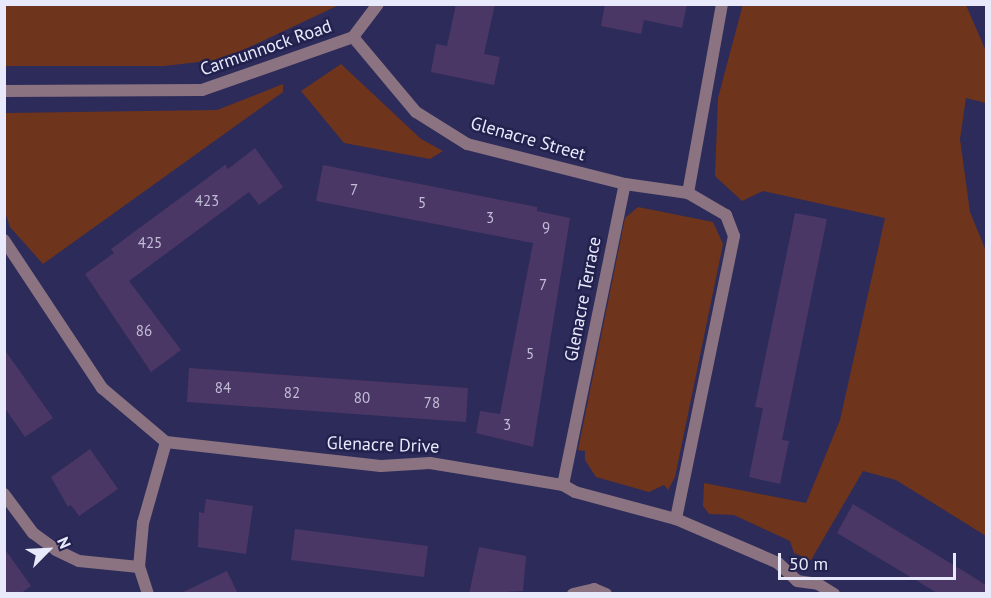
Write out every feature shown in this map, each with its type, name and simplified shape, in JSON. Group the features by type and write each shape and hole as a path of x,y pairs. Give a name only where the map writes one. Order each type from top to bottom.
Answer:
{"street":[{"name":"Carmunnock Road","path":"4,91 202,90 354,38 378,4"},
{"path":"688,193 722,4"},
{"name":"Glenacre Street","path":"354,38 416,112 467,144 625,184"},
{"path":"625,184 688,193 726,215 734,236 676,519"},
{"name":"Glenacre Terrace","path":"563,484 625,184"},
{"path":"4,240 102,388 166,442 143,523 139,567 148,594"},
{"name":"Glenacre Drive","path":"166,442 381,466 430,463 563,484 575,492 676,519 778,563 797,581 818,584 834,594"},
{"path":"4,494 33,534 56,550 79,561 139,567"},
{"path":"792,594 797,581"},
{"path":"573,594 594,589 606,594"}],"shaded area":[{"path":"743,4 966,5 986,51 986,103 966,98 960,139 970,212 986,251 986,536 896,480 863,471 811,560 794,553 790,541 734,515 709,514 703,506 704,483 806,503 840,420 885,218 763,191 742,201 715,176 718,98"},
{"path":"4,5 339,5 224,59 164,66 5,66"},
{"path":"341,64 421,139 443,151 430,159 344,143 301,91"},
{"path":"283,84 283,92 43,264 10,227 5,212 5,113 217,110"},
{"path":"638,207 713,222 723,244 675,477 668,490 664,485 649,492 596,477 585,460 585,451 578,450 625,218"}],"building":[{"path":"456,4 495,4 484,54 500,57 494,85 431,72 436,44 447,46"},
{"path":"605,4 687,4 682,28 644,20 641,34 601,26"},
{"path":"255,148 283,187 259,205 249,192 129,281 181,350 151,372 85,274 114,253 111,249 225,165 228,169"},
{"path":"323,165 537,207 537,211 570,218 533,447 476,433 480,411 500,414 533,243 316,201"},
{"path":"795,213 827,219 782,440 789,441 780,484 749,477 763,408 755,407"},
{"path":"4,349 53,418 25,437 4,407"},
{"path":"189,368 468,388 466,422 187,402"},
{"path":"90,449 118,489 79,516 71,505 68,507 51,477"},
{"path":"206,499 253,506 246,554 198,547 199,512 204,513"},
{"path":"853,504 987,586 987,594 939,594 837,533"},
{"path":"295,529 428,546 424,577 291,560"},
{"path":"479,547 526,556 523,591 469,594"},
{"path":"4,548 31,586 20,594 4,594"},
{"path":"227,571 238,594 179,594"}]}
